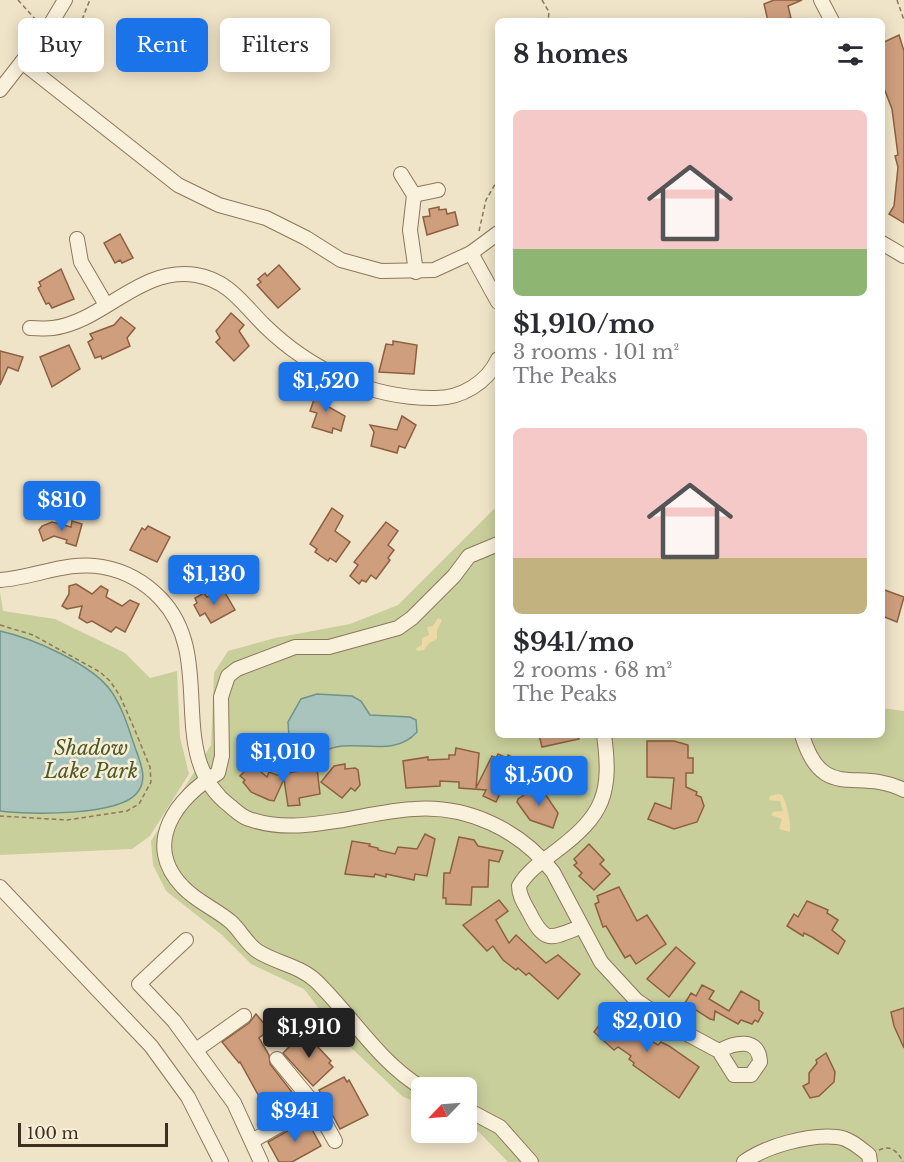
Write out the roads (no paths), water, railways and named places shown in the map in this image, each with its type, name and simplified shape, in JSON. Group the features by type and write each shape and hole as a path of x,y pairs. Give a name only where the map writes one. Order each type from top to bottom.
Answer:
{"street":[{"path":"54,18 65,0"},
{"path":"821,0 830,18"},
{"path":"0,90 18,67"},
{"path":"35,72 178,185 219,205 266,218 306,238 341,260 381,271 416,272 448,266 495,235"},
{"path":"401,174 407,188 414,195"},
{"path":"414,195 438,190"},
{"path":"414,195 410,230 416,272"},
{"path":"77,239 81,262 106,305"},
{"path":"885,245 904,256"},
{"path":"471,253 495,297"},
{"path":"30,328 54,328 106,305 153,280 176,274 196,275 235,292 288,347 337,377 375,391 411,399 462,394 479,382 495,365"},
{"path":"411,1082 363,1036 316,982 302,972 256,951 229,920 191,895 173,875 164,855 166,832 176,811 193,788 218,773 221,764 221,697 228,676 237,669 295,647 329,647 398,628 412,618 454,576 469,556 495,545"},
{"path":"0,580 22,579 78,565 102,566 128,574 152,589 175,617 189,651 198,762 219,798 246,818 266,824 295,828 414,809 454,810 490,822 520,840 553,872 580,927 601,962 636,1000 678,1029 719,1051"},
{"path":"580,927 555,937 545,937 538,931 519,894 519,886 543,860 568,841 604,799 608,780 604,738"},
{"path":"803,738 813,764 828,776 855,781 879,781 904,790"},
{"path":"0,887 151,1046 192,1105 220,1162"},
{"path":"186,940 139,984 174,1021 234,1103 261,1162"},
{"path":"196,1050 244,1016"},
{"path":"277,1059 315,1105 335,1141"},
{"path":"252,1141 315,1105"},
{"path":"477,1115 500,1127 531,1162"},
{"path":"744,1162 764,1149 836,1137 844,1139 869,1159"}],"water":[{"path":"0,631 44,646 76,662 90,671 111,691 125,719 143,777 137,793 127,801 93,810 72,812 0,811"},
{"path":"317,694 352,696 361,701 370,715 410,717 416,720 417,732 408,740 388,746 346,746 316,752 306,750 289,737 288,722 301,699"}],"park label":[{"name":"Shadow Lake Park","path":"91,760"}]}
